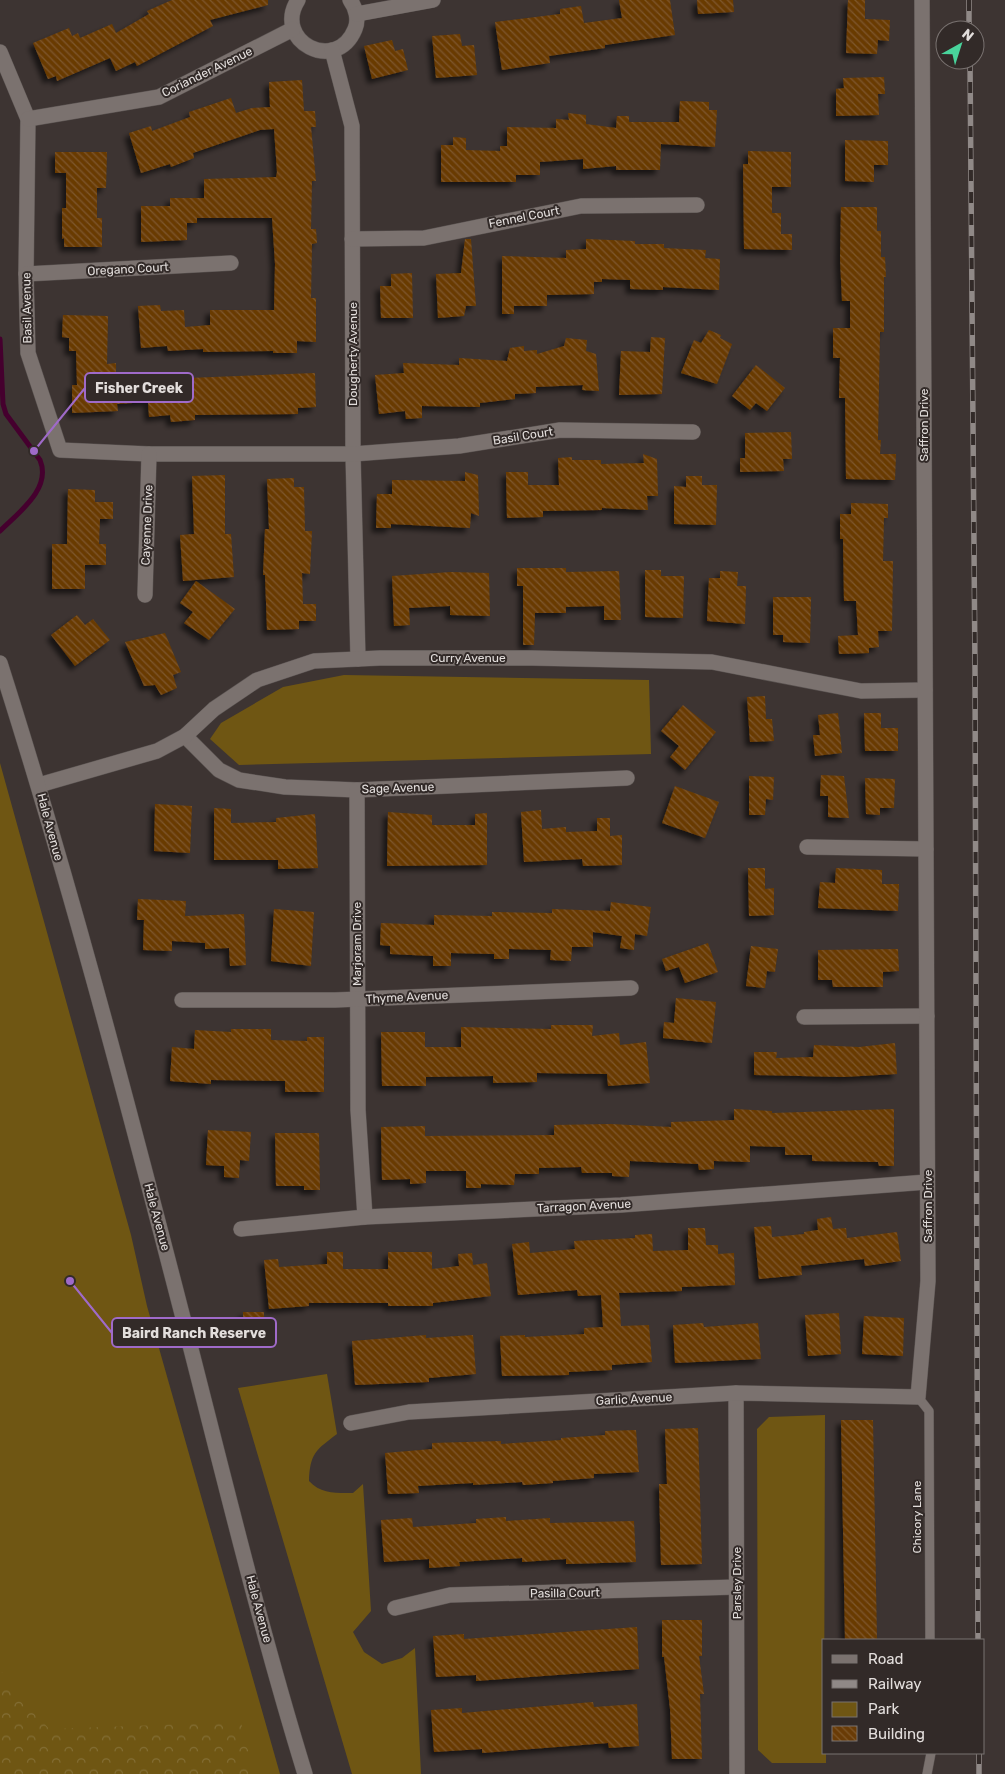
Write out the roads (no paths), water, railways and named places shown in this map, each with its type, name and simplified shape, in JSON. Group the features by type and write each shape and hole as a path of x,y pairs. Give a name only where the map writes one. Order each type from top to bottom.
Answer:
{"street":[{"path":"298,0 291,18 293,30 299,40 309,48 320,51 332,50 343,46 351,37 356,26 353,7 433,0"},
{"name":"Saffron Drive","path":"918,1397 928,1281 922,0"},
{"name":"Coriander Avenue","path":"28,119 159,96 293,30"},
{"name":"Dougherty Avenue","path":"332,50 352,126 353,454 358,659"},
{"name":"Basil Avenue","path":"0,52 28,119 26,274 28,353 60,450 149,454 353,454"},
{"name":"Fennel Court","path":"352,239 424,238 581,206 697,205"},
{"name":"Oregano Court","path":"26,274 231,264"},
{"name":"Basil Court","path":"353,454 458,446 560,430 693,432"},
{"name":"Cayenne Drive","path":"145,595 149,454"},
{"name":"Curry Avenue","path":"39,785 157,751 185,736 214,709 256,680 314,661 532,658 712,662 861,691 925,690"},
{"name":"Hale Avenue","path":"0,663 39,785 159,1223 243,1552 305,1774"},
{"name":"Sage Avenue","path":"185,736 219,770 239,780 285,787 357,790 627,778"},
{"name":"Marjoram Drive","path":"357,790 358,1110 365,1217"},
{"path":"807,847 926,850"},
{"name":"Thyme Avenue","path":"182,1000 357,1000 631,988"},
{"path":"804,1017 927,1016"},
{"name":"Tarragon Avenue","path":"241,1229 365,1217 621,1205 928,1182"},
{"name":"Garlic Avenue","path":"350,1423 409,1412 736,1393 918,1397"},
{"name":"Parsley Drive","path":"736,1393 736,1774"},
{"name":"Pasilla Court","path":"394,1608 450,1595 737,1587"}],"lane":[{"name":"Chicory Lane","path":"918,1397 929,1411 930,1639"},
{"path":"927,1774 931,1754"}],"waterway":[{"path":"0,339 3,404 6,414 40,460 42,471 41,481 31,500 0,531"}],"railway":[{"path":"969,0 969,20"},
{"path":"970,70 975,669 978,1639"},
{"path":"979,1754 979,1774"}],"place":[{"name":"Fisher Creek","path":"34,451"},
{"name":"Baird Ranch Reserve","path":"70,1281"}]}
